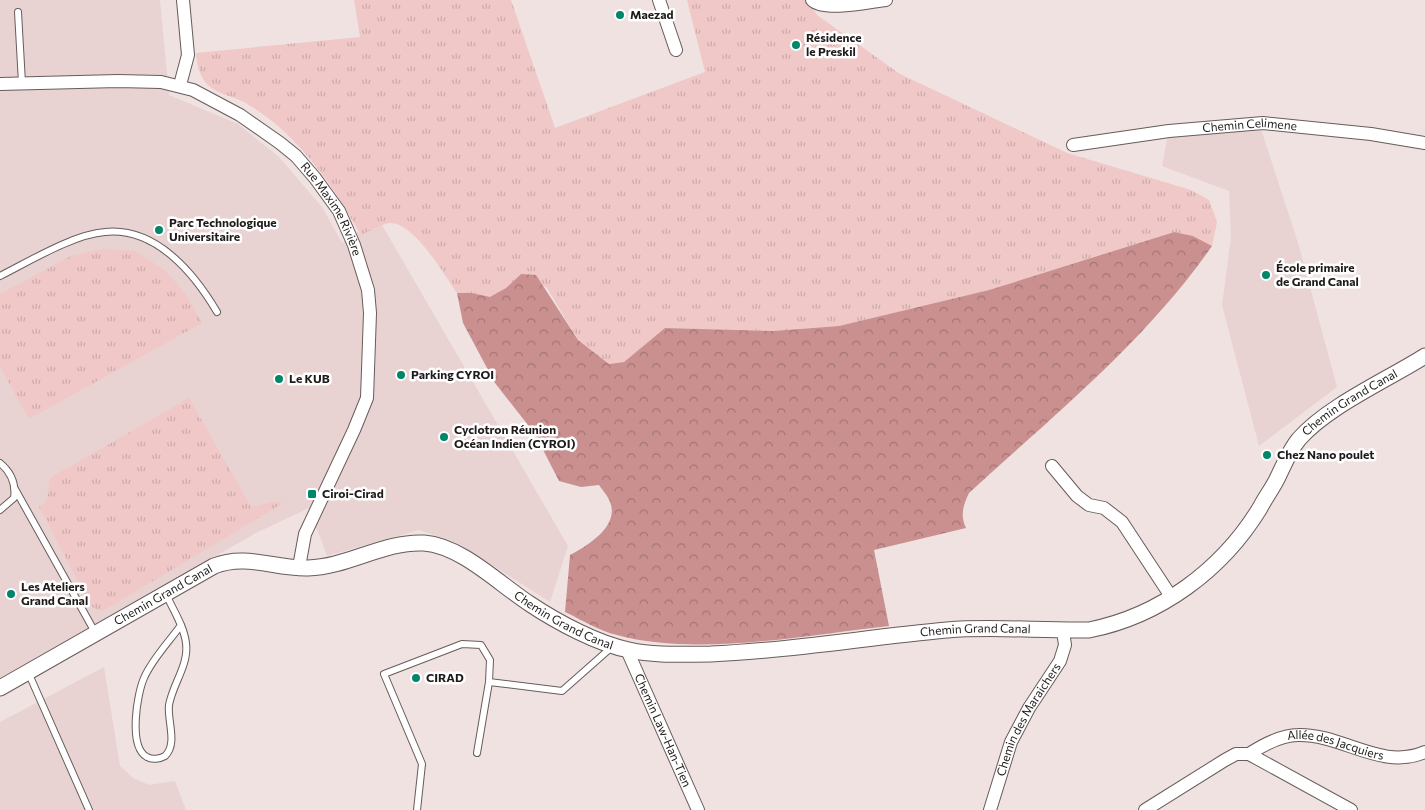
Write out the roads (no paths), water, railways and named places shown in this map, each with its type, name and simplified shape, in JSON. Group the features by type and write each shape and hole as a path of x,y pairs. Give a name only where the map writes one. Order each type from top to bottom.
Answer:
{"street":[{"path":"180,86 188,55 182,0"},
{"path":"659,0 676,50"},
{"path":"812,0 824,5 840,6 886,0"},
{"name":"Rue Maxime Rivière","path":"0,84 118,81 161,82 193,90 240,115 296,156 315,178 344,221 354,245 368,290 370,313 367,398 305,534 299,568"},
{"name":"Chemin Celimene","path":"1073,145 1169,131 1263,123 1371,134 1425,143"},
{"name":"Chemin Grand Canal","path":"0,688 228,561 242,560 299,568 324,565 404,544 426,544 468,560 531,605 574,629 620,648 658,655 750,652 950,630 1089,630 1121,623 1152,610 1172,598 1220,559 1240,537 1272,487 1289,452 1300,438 1320,421 1355,397 1425,356"},
{"path":"1052,466 1077,496 1089,505 1104,508 1122,522 1172,598"},
{"name":"Chemin des Maraichers","path":"990,810 1011,742 1028,708 1060,660 1064,645 1063,630"},
{"name":"Chemin Law-Han-Tien","path":"620,648 698,810"},
{"name":"Allée des Jacquiers","path":"1248,754 1263,745 1297,734 1322,737 1381,757 1399,759 1425,752"},
{"path":"1145,810 1236,754 1248,754 1351,810"}],"lane":[{"path":"18,12 22,83"},
{"path":"0,276 62,244 105,232 133,235 159,247 186,267 217,312"},
{"path":"0,463 11,476 15,489 96,634"},
{"path":"0,510 14,498 15,489"},
{"path":"166,594 181,625 186,641 187,656 169,705 170,748 164,756 155,760 146,757 140,751 137,742 135,731 140,690 145,677 181,625"},
{"path":"418,810 422,764 384,674 462,644 472,643 481,645 490,660 489,682 477,753"},
{"path":"489,682 562,691 620,648"},
{"path":"28,672 89,810"}],"place":[{"name":"Maezad","path":"620,15"},
{"name":"Résidence le Preskil","path":"796,45"},
{"name":"Parc Technologique Universitaire","path":"159,230"},
{"name":"École primaire de Grand Canal","path":"1266,275"},
{"name":"Parking CYROI","path":"401,375"},
{"name":"Le KUB","path":"279,379"},
{"name":"Cyclotron Réunion Océan Indien (CYROI)","path":"444,437"},
{"name":"Chez Nano poulet","path":"1267,455"},
{"name":"Ciroi-Cirad","path":"312,494"},
{"name":"Les Ateliers Grand Canal","path":"11,594"},
{"name":"CIRAD","path":"416,678"}]}
